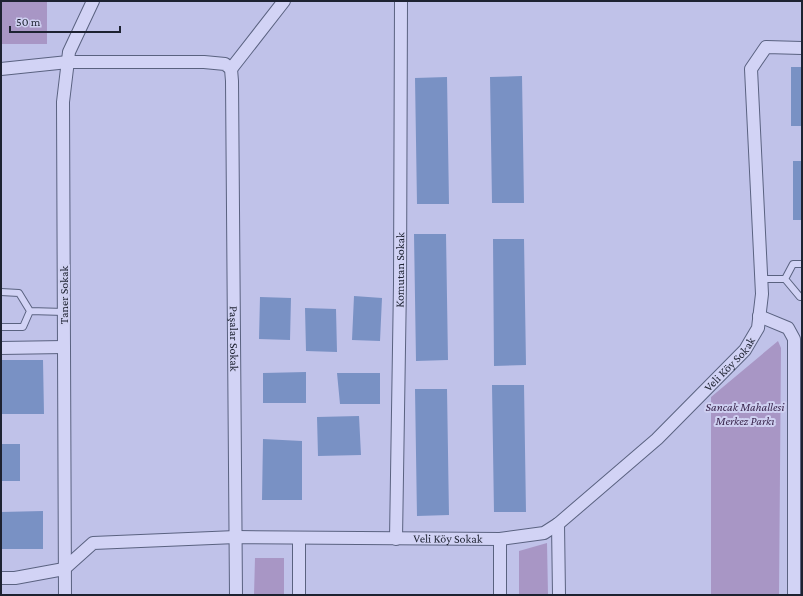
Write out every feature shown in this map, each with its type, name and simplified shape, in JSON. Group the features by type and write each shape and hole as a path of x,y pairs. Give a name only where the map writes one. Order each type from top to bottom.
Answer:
{"street":[{"name":"Taner Sokak","path":"65,595 63,102 69,52 93,1"},
{"path":"1,69 68,62 204,62 225,64 231,69 284,1"},
{"name":"Komutan Sokak","path":"396,539 400,284 401,1"},
{"path":"794,595 794,339 788,328 758,322 762,294 751,69 766,47 802,48"},
{"name":"Paşalar Sokak","path":"231,69 236,595"},
{"name":"Veli Köy Sokak","path":"64,569 93,543 236,537 500,539 544,533 558,524 657,439 745,350 758,322"},
{"path":"1,348 64,347"},
{"path":"558,524 559,595"},
{"path":"299,538 299,595"},
{"path":"500,539 500,595"},
{"path":"1,578 15,578 64,569"}],"lane":[{"path":"785,279 793,264 802,264"},
{"path":"761,279 785,279"},
{"path":"785,279 800,297 802,297"},
{"path":"1,292 19,292 30,311"},
{"path":"30,311 64,312"},
{"path":"1,327 22,327 30,311"}],"green space":[{"path":"1,1 47,1 47,44 1,44"},
{"name":"Sancak Mahallesi Merkez Parkı","path":"778,341 781,348 779,595 711,595 711,397"},
{"path":"547,543 548,595 519,595 519,551"},
{"path":"255,558 284,558 284,595 254,595"}],"building":[{"path":"791,67 802,67 802,126 791,126"},
{"path":"522,76 524,203 492,203 490,77"},
{"path":"447,77 449,204 417,204 415,78"},
{"path":"793,161 802,161 802,220 793,220"},
{"path":"414,234 446,234 448,360 416,361"},
{"path":"493,239 524,239 526,365 494,366"},
{"path":"354,296 382,298 380,341 352,340"},
{"path":"260,297 291,298 290,340 259,339"},
{"path":"305,308 336,309 337,352 306,351"},
{"path":"1,360 43,360 44,414 1,414"},
{"path":"306,372 306,403 263,403 263,373"},
{"path":"337,373 380,373 380,404 340,404"},
{"path":"492,385 524,385 526,512 494,512"},
{"path":"415,389 447,389 449,515 417,516"},
{"path":"359,416 361,455 318,456 317,417"},
{"path":"263,439 302,441 302,500 262,500"},
{"path":"1,444 20,444 20,481 1,481"},
{"path":"43,511 43,549 1,549 1,512"}]}
